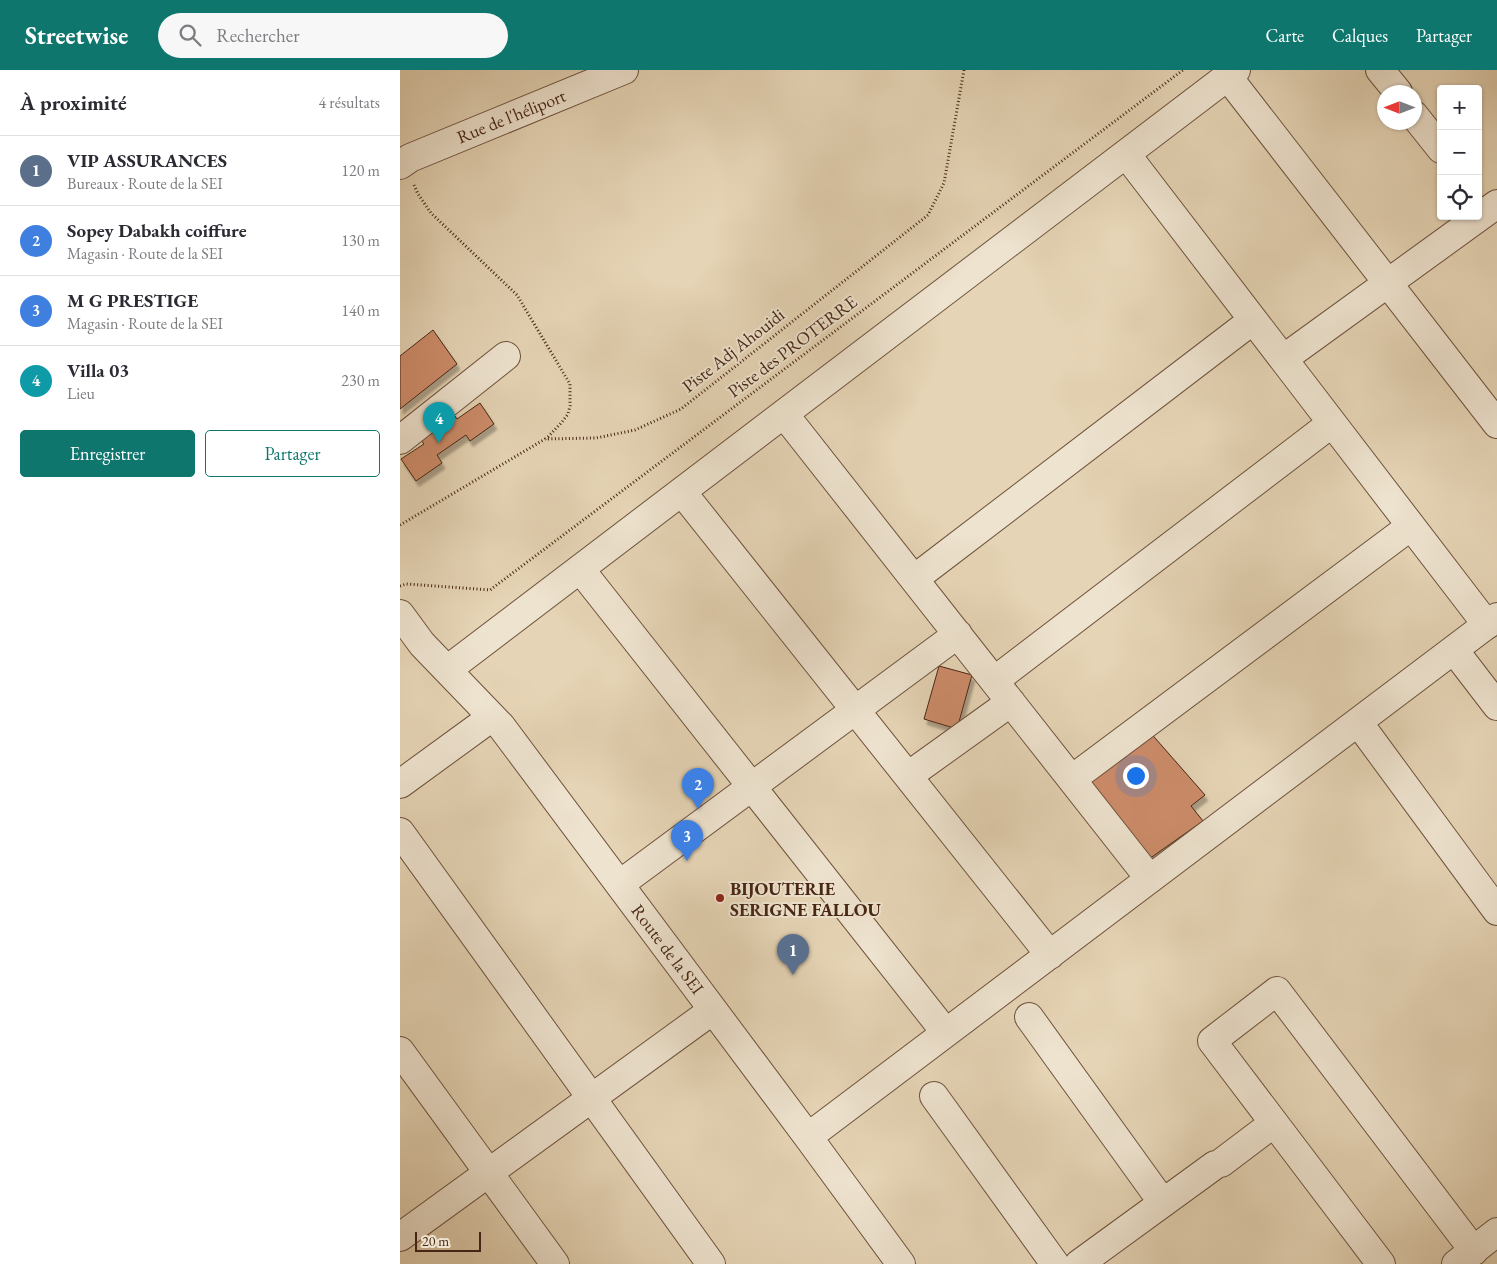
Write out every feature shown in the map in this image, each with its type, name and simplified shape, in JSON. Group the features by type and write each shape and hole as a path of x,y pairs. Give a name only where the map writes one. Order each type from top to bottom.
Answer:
{"street":[{"name":"Rue de l'héliport","path":"401,164 410,158 624,70"},
{"path":"1380,70 1392,85"},
{"path":"447,670 1232,73 1388,283 1497,424"},
{"path":"1422,125 1437,144"},
{"path":"808,1137 1492,621 1411,526 1126,154"},
{"path":"1283,359 1490,209"},
{"path":"914,579 1253,320"},
{"path":"400,440 506,356"},
{"path":"784,414 1150,879"},
{"path":"994,681 1332,423"},
{"path":"682,492 1050,955"},
{"path":"1072,779 1411,526"},
{"path":"580,569 946,1033"},
{"name":"Route de la SEI","path":"400,614 422,644 501,726 901,1264"},
{"path":"620,884 958,634"},
{"path":"1454,650 1497,706"},
{"path":"908,776 1011,702"},
{"path":"400,784 492,717"},
{"path":"1358,722 1496,909"},
{"path":"400,832 711,1264"},
{"path":"1381,1264 1212,1041 1277,991 1465,1257 1497,1232"},
{"path":"400,1237 713,1010"},
{"path":"1029,1017 1163,1203"},
{"path":"400,1051 555,1264"},
{"path":"934,1096 1055,1264"},
{"path":"1079,1264 1274,1123"}],"path":[{"name":"Piste Adj Ahouidi","path":"400,525 545,439 596,438 635,430 681,409 928,215 944,183 964,70"},
{"name":"Piste des PROTERRE","path":"400,586 406,584 490,590 1183,70"},
{"path":"401,164 406,169 418,194 431,213 517,295 570,384 568,414 545,439"}],"building":[{"path":"433,330 457,364 400,409 400,356"},
{"path":"480,403 494,424 470,441 466,435 437,455 442,463 416,481 401,459 424,444 420,439 455,416 457,419"},
{"path":"939,666 972,675 957,729 924,719"},
{"path":"1148,730 1205,795 1191,806 1203,821 1149,859 1086,776"}],"place":[{"name":"Villa 03","path":"439,443"},
{"name":"Sopey Dabakh coiffure","path":"698,809"},
{"name":"M G PRESTIGE","path":"687,861"},
{"name":"BIJOUTERIE SERIGNE FALLOU","path":"720,898"},
{"name":"VIP ASSURANCES","path":"793,975"}]}
